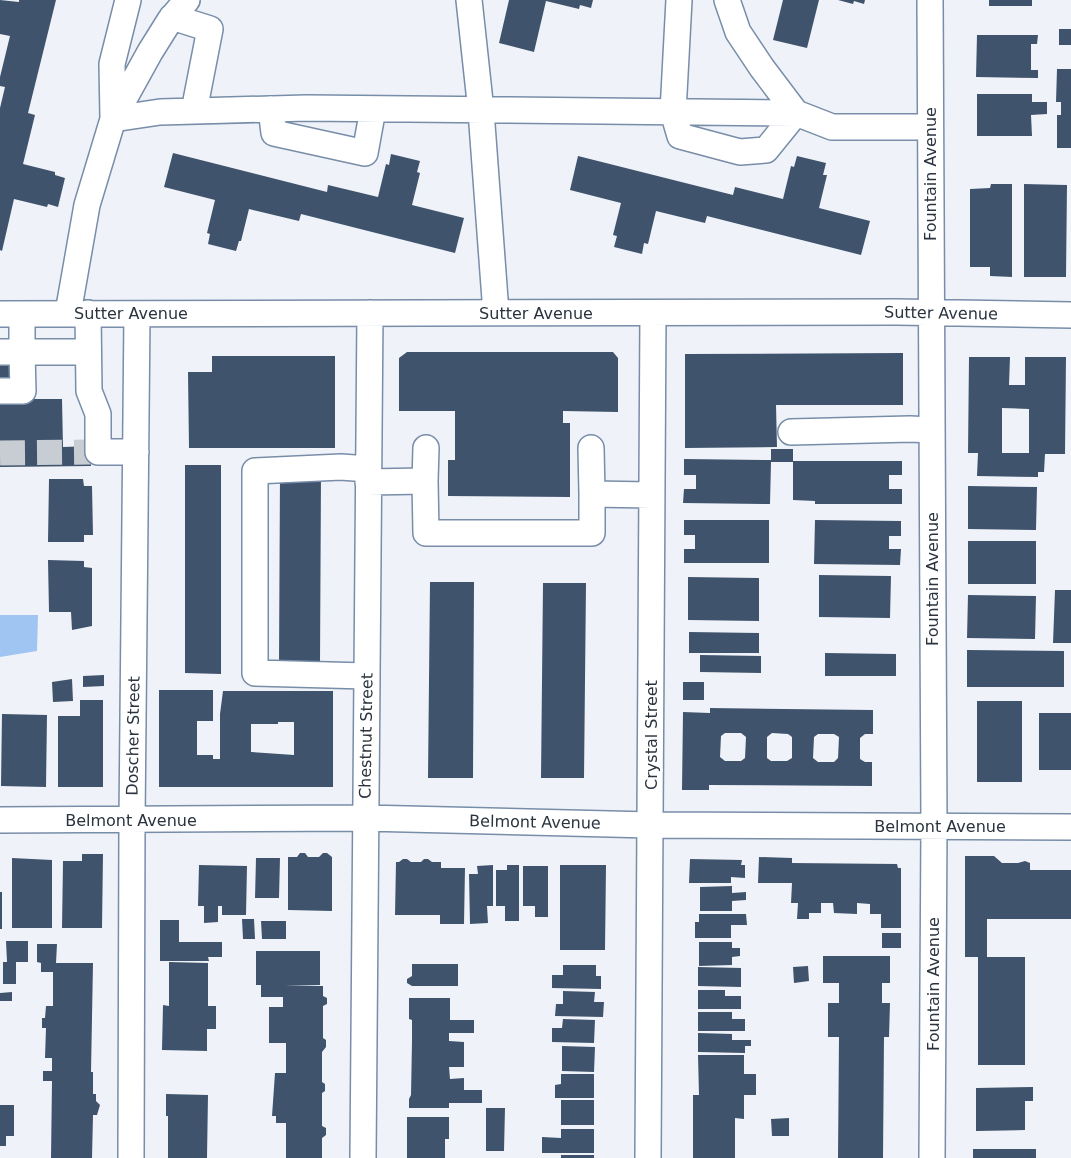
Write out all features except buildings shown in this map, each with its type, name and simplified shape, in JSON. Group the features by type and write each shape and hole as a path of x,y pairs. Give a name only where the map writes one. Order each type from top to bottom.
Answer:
{"street":[{"path":"113,119 112,64 128,0"},
{"path":"469,0 496,313"},
{"path":"679,0 673,112 680,136 740,152 766,150 796,113"},
{"path":"727,0 738,32 796,113"},
{"name":"Fountain Avenue","path":"930,0 930,312 934,826 932,1158"},
{"path":"136,452 94,452 98,414 89,390 88,352 78,313 87,205 113,119 150,52 180,8 210,28 194,111"},
{"path":"113,119 160,112 271,109 796,113 832,127 930,127"},
{"path":"271,109 274,133 365,153 373,109"},
{"name":"Sutter Avenue","path":"11,314 930,312 1071,315"},
{"name":"Chestnut Street","path":"363,1158 370,313"},
{"name":"Crystal Street","path":"648,1158 653,313"},
{"path":"0,390 23,391 11,352 11,314"},
{"name":"Doscher Street","path":"131,1158 137,314"},
{"path":"11,352 88,352"},
{"path":"791,432 931,430"},
{"path":"426,448 426,533 592,532 591,448"},
{"path":"366,676 255,673 255,471 341,467 368,475 425,481"},
{"path":"592,494 651,495"},
{"name":"Belmont Avenue","path":"0,820 365,818 650,825 1071,827"}],"shaded area":[{"path":"0,615 38,615 37,651 0,657"}],"tunnel":[{"path":"0,453 91,452"}]}
